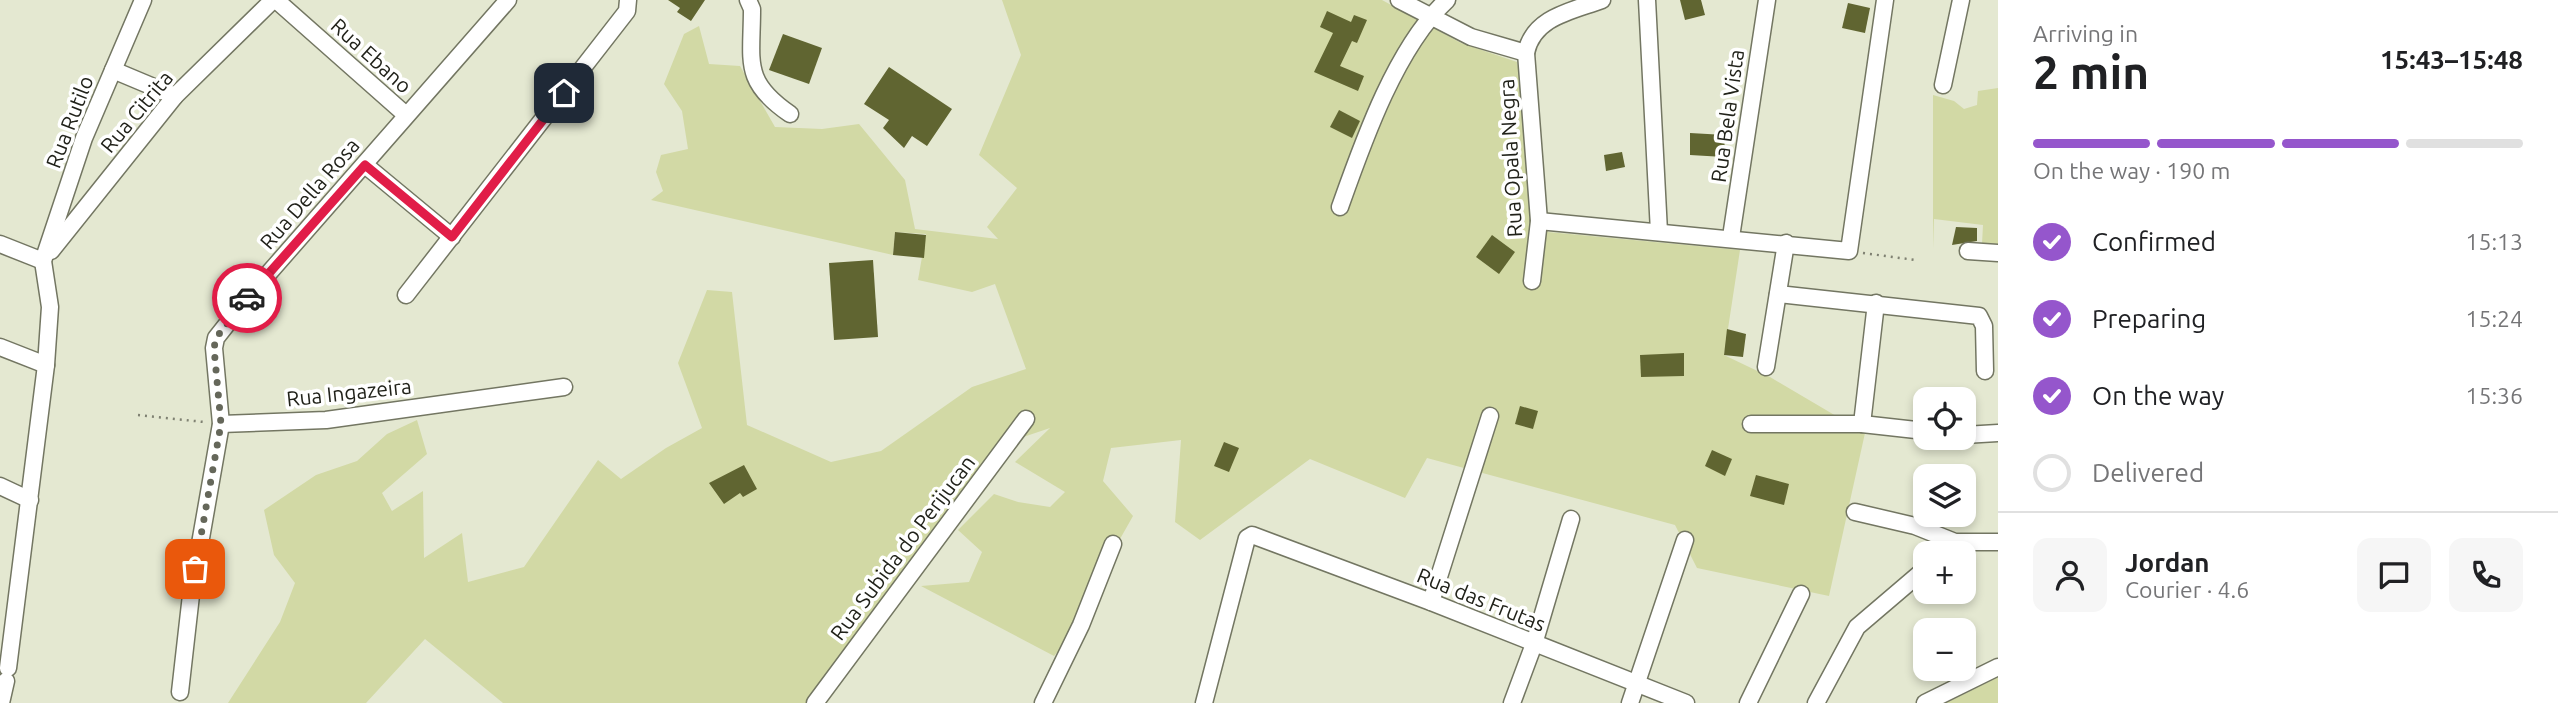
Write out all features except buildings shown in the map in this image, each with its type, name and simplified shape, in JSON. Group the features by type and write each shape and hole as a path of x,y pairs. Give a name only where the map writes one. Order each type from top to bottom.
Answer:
{"street":[{"name":"Rua Rutilo","path":"43,261 84,138 142,0"},
{"name":"Rua Citrita","path":"43,261 175,96 275,0"},
{"name":"Rua Ebano","path":"275,0 406,115"},
{"name":"Rua Della Rosa","path":"180,692 191,595 221,424 215,358 216,338 254,290 508,0"},
{"path":"406,295 627,11 628,0"},
{"path":"748,0 752,9 752,68 757,86 766,98 790,114"},
{"name":"Rua Opala Negra","path":"1399,0 1471,37 1526,53 1539,220 1532,281"},
{"path":"1340,207 1372,117 1428,17 1447,0"},
{"path":"1526,53 1529,40 1537,28 1602,0"},
{"path":"1647,0 1659,232"},
{"name":"Rua Bela Vista","path":"1731,237 1767,0"},
{"path":"1539,220 1731,237 1849,251 1885,0"},
{"path":"1943,85 1961,0"},
{"path":"113,70 175,96"},
{"path":"365,165 452,237"},
{"path":"1766,368 1787,243"},
{"path":"0,244 43,261 50,307 30,500 7,624 7,674 1,703"},
{"path":"1968,251 1998,253"},
{"path":"1778,294 1979,316 1984,327 1985,370"},
{"path":"1862,424 1876,303"},
{"path":"0,347 46,365"},
{"name":"Rua Ingazeira","path":"221,424 326,420 565,387"},
{"path":"1432,602 1490,416"},
{"name":"Rua Subida do Perijucan","path":"815,703 1026,419"},
{"path":"1751,424 1862,424 1913,430"},
{"path":"1976,434 1998,433"},
{"path":"0,486 30,500"},
{"path":"1855,512 1915,526 1938,541"},
{"path":"1512,703 1534,644 1571,519"},
{"name":"Rua das Frutas","path":"1204,703 1247,538 1260,537 1686,703"},
{"path":"1630,703 1685,540"},
{"path":"1976,545 1998,542"},
{"path":"1043,703 1081,625 1113,544"},
{"path":"1816,703 1857,627 1913,579"},
{"path":"1748,703 1801,594"},
{"path":"1925,703 1998,667"}],"path":[{"path":"1849,251 1915,260"},
{"path":"138,415 221,424"}],"green space":[{"path":"1002,0 1382,0 1461,43 1517,62 1548,232 1740,250 1724,355 1770,377 1865,433 1829,596 1697,568 1675,525 1427,458 1405,498 1310,459 1200,540 1175,522 1181,440 1111,448 1103,481 1133,516 1103,569 1081,625 1054,656 921,586 969,582 982,552 958,530 994,494 1018,502 1050,507 1065,492 1015,462 1050,428 994,447 815,703 503,703 425,639 366,703 228,703 280,622 295,583 274,555 264,510 316,475 357,461 387,434 417,420 427,454 382,493 392,511 423,491 424,558 462,533 468,582 524,567 598,460 621,479 666,448 702,428 678,363 707,290 732,292 747,425 831,462 881,451 972,387 1026,369 995,284 972,292 918,280 926,234 895,232 893,255 651,200 663,191 656,172 661,155 688,149 682,111 664,84 684,34 699,26 709,64 740,66 775,127 822,129 859,124 905,180 915,229 998,239 987,227 1017,188 979,155 1021,55"},
{"path":"1998,88 1998,244 1982,244 1983,225 1934,219 1933,249 1933,95 1954,101 1964,109 1977,105 1978,91"},
{"path":"1998,677 1998,703 1946,703"}],"way so far":[{"path":"195,569 210,499 221,424 214,348 216,338 247,298"}],"route":[{"path":"247,298 365,165 452,237 564,93"}]}
